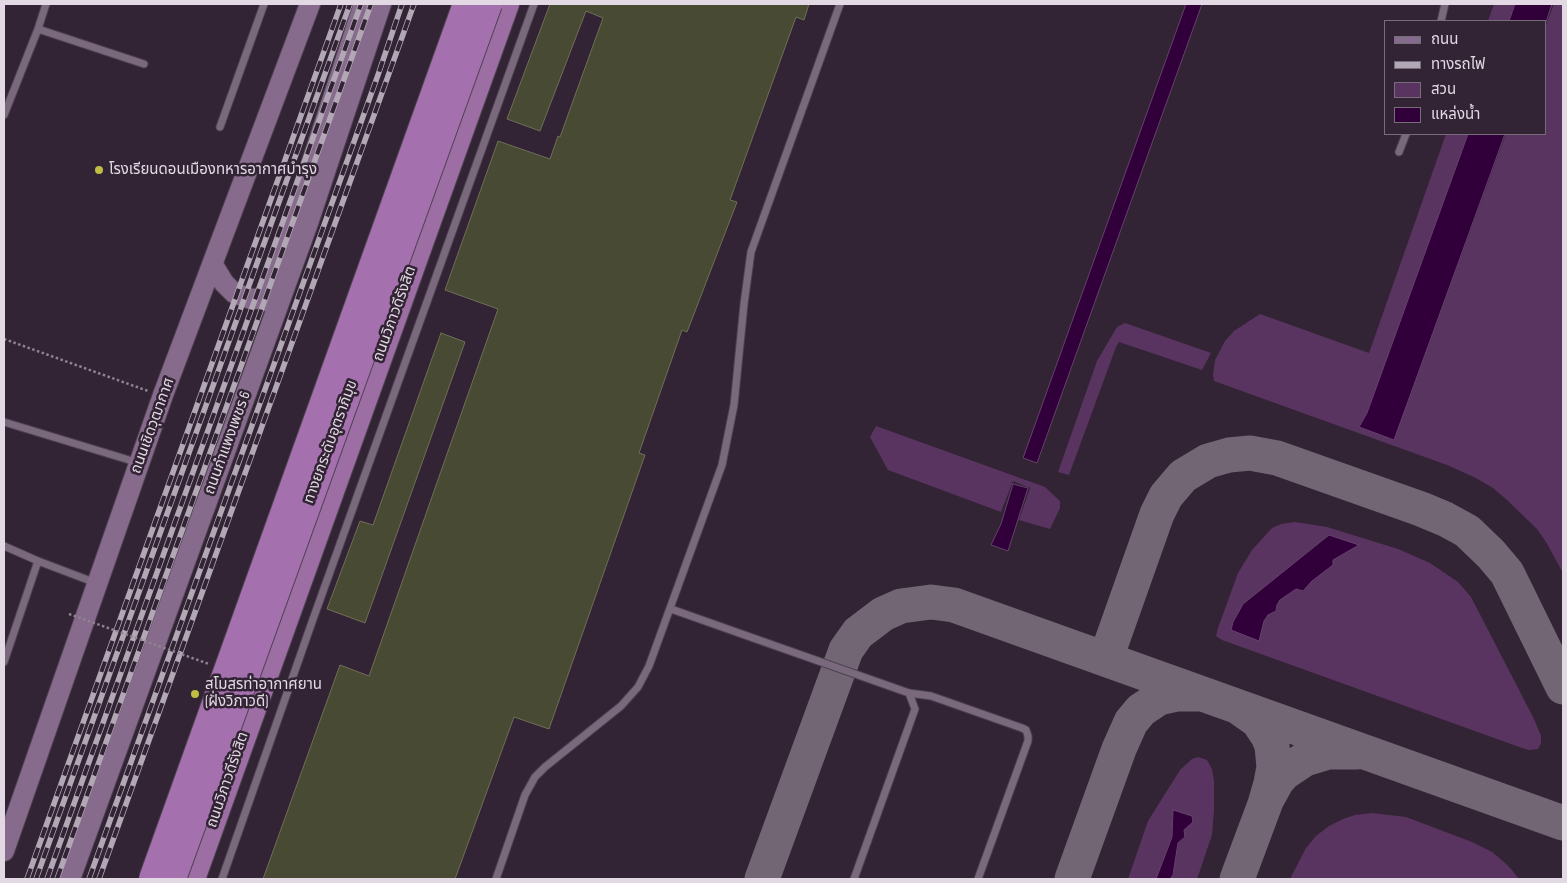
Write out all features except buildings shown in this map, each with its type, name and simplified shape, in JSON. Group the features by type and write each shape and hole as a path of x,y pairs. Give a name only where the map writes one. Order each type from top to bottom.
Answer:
{"highway":[{"path":"139,879 452,4"},
{"name":"ทางยกระดับอุตราภิมุข","path":"152,879 466,4"},
{"name":"ทางยกระดับอุตราภิมุข","path":"173,879 490,4"},
{"name":"ถนนวิภาวดีรังสิต","path":"193,879 507,4"}],"main road":[{"name":"ถนนเชิดวุฒากาศ","path":"4,851 75,644 91,582 130,461 213,264 310,4"},
{"name":"ถนนกำแพงเพชร 6","path":"60,879 100,755 159,598 267,298 364,4"},
{"name":"ถนนกำแพงเพชร 6","path":"70,879 308,223 381,4"},
{"path":"213,264 224,283 234,293 251,299 267,298"}],"lane":[{"path":"4,115 46,4"},
{"path":"220,127 264,4"},
{"path":"222,879 312,622 534,4"},
{"path":"496,879 525,795 535,777 621,706 638,687 649,666 722,465 734,405 751,252 840,4"},
{"path":"1440,20 1445,4"},
{"path":"38,28 144,64"},
{"path":"1399,152 1406,135"},
{"path":"4,422 130,461"},
{"path":"4,546 38,562 91,582"},
{"path":"4,662 38,562"},
{"path":"670,609 909,693 931,696 1022,728 1027,732 1028,741 978,879"},
{"path":"854,879 915,709 909,693"}],"path":[{"path":"4,340 146,390"},
{"path":"69,614 210,665"},
{"path":"262,682 270,685"}],"green space":[{"path":"1494,4 1515,4 1509,20 1488,20"},
{"path":"1554,4 1563,4 1563,573 1537,529 1493,488 1476,478 1447,465 1214,381 1213,375 1215,360 1225,341 1234,331 1260,314 1369,353 1446,135 1468,135 1367,413 1359,427 1394,439 1506,135 1547,135 1547,22"},
{"path":"1125,323 1211,353 1202,370 1119,342 1069,475 1058,472 1097,361 1117,327"},
{"path":"876,426 1045,487 1060,501 1060,508 1050,529 1019,520 1030,488 1013,481 1001,512 888,470 870,437"},
{"path":"1295,522 1327,527 1398,549 1430,563 1458,582 1471,597 1534,719 1541,736 1541,743 1538,749 1529,750 1522,748 1222,640 1216,636 1238,573 1252,550 1272,528 1281,524"},
{"path":"1198,757 1207,760 1212,769 1214,811 1212,835 1197,879 1128,879 1148,821 1180,770 1192,759"},
{"path":"1372,813 1406,817 1472,842 1492,852 1519,879 1290,879 1306,848 1316,836 1329,826 1343,819"}],"water":[{"path":"1186,4 1202,4 1037,463 1023,458"},
{"path":"1515,4 1552,4 1547,20 1509,20"},
{"path":"1468,135 1505,135 1394,440 1359,427 1367,413"},
{"path":"1013,484 1028,488 1008,551 991,545 1001,524"},
{"path":"1329,535 1359,545 1333,560 1333,565 1312,581 1303,591 1296,589 1280,600 1276,611 1268,615 1264,621 1259,641 1231,630 1233,622 1243,604"},
{"path":"1173,810 1192,816 1193,822 1184,830 1185,837 1178,843 1173,875 1170,879 1156,879 1172,837"}],"taxiway":[{"path":"1106,658 1157,514 1166,496 1183,476 1208,461 1229,455 1250,453 1277,458 1421,509 1467,531 1491,554 1507,573 1563,687"},
{"path":"762,879 846,650 858,633 883,614 901,606 931,602 954,605 1563,823"},
{"path":"1072,879 1119,749 1131,722 1141,710 1159,698 1177,694 1199,694"},
{"path":"1237,879 1265,804 1274,767 1272,746 1268,736 1258,721 1241,709"},
{"path":"1267,799 1284,773 1305,759 1328,752 1356,752"}],"railway":[{"path":"27,879 341,4"},
{"path":"36,879 350,4"},
{"path":"47,879 361,4"},
{"path":"57,879 371,4"},
{"path":"89,879 402,4"},
{"path":"99,879 414,4"}],"place":[{"name":"โรงเรียนดอนเมืองทหารอากาศบำรุง","path":"99,170"},
{"name":"สโมสรท่าอากาศยาน (ฝั่งวิภาวดี)","path":"195,694"}]}
